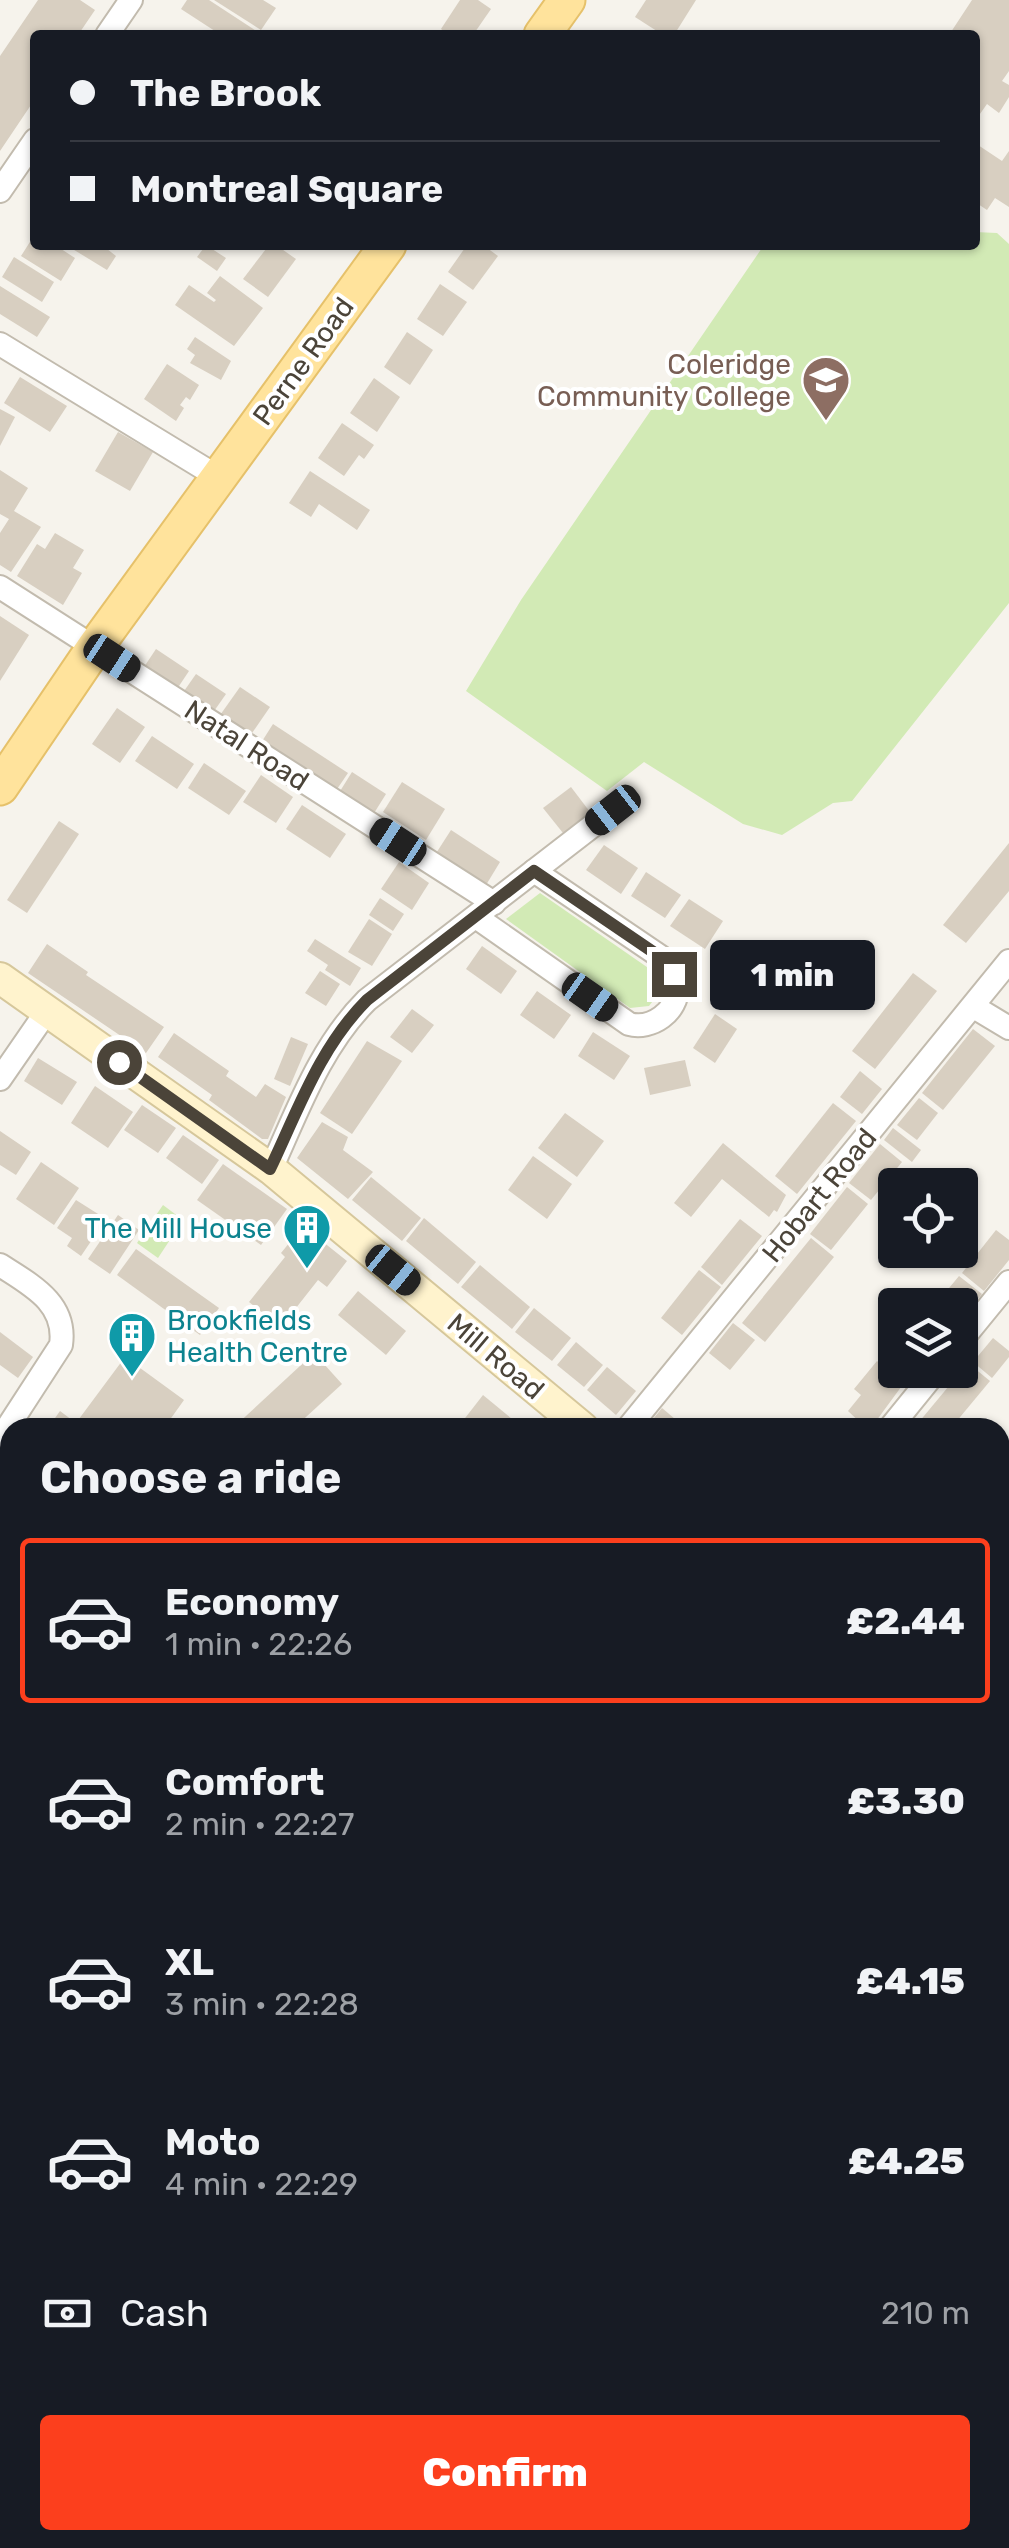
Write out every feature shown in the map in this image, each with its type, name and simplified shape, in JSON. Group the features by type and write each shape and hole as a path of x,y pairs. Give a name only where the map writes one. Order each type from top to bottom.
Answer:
{"main road":[{"path":"546,30 567,0"},
{"name":"Perne Road","path":"0,787 95,647 384,250"}],"street":[{"path":"110,30 124,3"},
{"path":"0,192 30,147"},
{"path":"0,344 218,477"},
{"name":"Natal Road","path":"0,587 485,910 629,1024 647,1026 659,1019 675,999 677,986 674,974 662,958 534,871"},
{"path":"270,1169 316,1070 347,1020 367,1000 613,810"},
{"name":"Hobart Road","path":"636,1418 1009,961"},
{"name":"Mill Road","path":"0,978 270,1169 571,1418"},
{"path":"974,1006 1009,1028"},
{"path":"0,1079 47,1011"},
{"path":"0,1265 46,1296 63,1330 61,1345 14,1418"},
{"path":"978,1320 1009,1282"},
{"path":"898,1418 922,1388"}],"green space":[{"name":"Coleridge Community College","path":"980,232 997,233 1009,244 1009,603 852,801 833,803 782,835 743,824 644,762 607,791 466,691 521,600 761,250 980,250"},
{"path":"540,893 657,974 662,989 649,1006 630,1008 506,919"},
{"path":"163,1205 183,1220 158,1258 137,1243"}],"building":[{"path":"38,0 80,0 95,10 81,30 30,30 30,106 0,151 0,56"},
{"path":"187,0 209,0 255,30 213,30 181,9"},
{"path":"214,0 263,0 276,8 261,30"},
{"path":"460,0 478,0 491,9 476,30 441,29"},
{"path":"646,0 696,0 677,30 655,30 635,17"},
{"path":"972,0 1009,0 1009,71 1002,81 1009,85 1009,97 999,113 987,104 980,114 980,30 952,30"},
{"path":"980,146 1002,161 1009,151 1009,207 995,198 987,210 980,205"},
{"path":"30,242 30,250 63,250 75,258 61,281 21,256"},
{"path":"74,250 108,250 116,256 107,270"},
{"path":"202,250 214,250 226,258 217,271 197,257"},
{"path":"265,250 283,250 296,259 268,297 243,279"},
{"path":"463,250 490,250 498,256 473,290 448,272"},
{"path":"14,257 54,282 42,302 2,277"},
{"path":"220,276 263,308 234,346 175,305 189,285 214,302 207,293"},
{"path":"440,284 467,302 443,336 417,319"},
{"path":"0,286 50,317 37,337 0,314"},
{"path":"407,332 433,350 410,385 384,367"},
{"path":"195,337 231,361 221,380 190,363 195,355 187,349"},
{"path":"167,364 199,385 190,400 186,397 180,405 184,408 176,421 144,399"},
{"path":"20,377 67,406 50,432 4,403"},
{"path":"374,378 400,397 377,432 350,413"},
{"path":"0,409 15,417 0,446"},
{"path":"342,423 374,445 364,459 359,455 344,476 318,458"},
{"path":"118,432 153,452 130,491 95,471"},
{"path":"0,470 28,488 14,511 41,527 11,572 0,565 0,533 9,519 0,514"},
{"path":"310,471 370,510 357,530 319,504 311,517 289,503"},
{"path":"55,533 84,550 73,568 82,573 63,605 17,576 37,544 45,549"},
{"path":"0,616 29,635 0,681"},
{"path":"156,649 189,671 175,692 142,670"},
{"path":"196,674 226,694 212,714 182,694"},
{"path":"240,687 270,707 248,739 218,718"},
{"path":"117,708 145,727 120,763 92,744"},
{"path":"273,724 348,773 333,795 259,746"},
{"path":"152,736 194,764 177,789 135,761"},
{"path":"204,763 246,791 229,815 188,788"},
{"path":"352,772 386,794 371,818 337,796"},
{"path":"261,775 293,797 276,823 243,802"},
{"path":"402,782 445,809 426,840 383,812"},
{"path":"571,787 590,812 563,833 543,808"},
{"path":"302,805 346,834 330,858 286,829"},
{"path":"59,821 79,834 27,913 7,900"},
{"path":"451,830 500,862 483,890 433,858"},
{"path":"1009,843 1009,891 966,943 943,925"},
{"path":"604,845 638,868 621,894 586,870"},
{"path":"399,862 429,883 412,910 381,889"},
{"path":"646,872 681,895 665,918 631,896"},
{"path":"380,898 404,914 393,931 369,915"},
{"path":"689,899 723,921 705,949 670,926"},
{"path":"369,919 392,934 372,966 348,952"},
{"path":"315,939 361,968 350,986 325,970 328,965 307,951"},
{"path":"47,944 164,1027 146,1053 28,973"},
{"path":"482,946 517,971 501,994 466,969"},
{"path":"749,952 756,996 727,1001 721,957"},
{"path":"320,971 340,984 326,1006 305,993"},
{"path":"913,973 937,991 875,1069 852,1051"},
{"path":"537,991 571,1015 554,1039 520,1015"},
{"path":"412,1009 434,1025 412,1053 390,1037"},
{"path":"715,1014 737,1029 715,1063 693,1048"},
{"path":"973,1029 995,1046 943,1110 922,1093"},
{"path":"593,1032 630,1056 614,1080 578,1056"},
{"path":"174,1033 229,1071 226,1076 256,1097 265,1084 286,1097 268,1139 262,1139 209,1100 212,1095 158,1057"},
{"path":"291,1037 308,1044 290,1086 274,1079"},
{"path":"367,1041 402,1061 352,1134 320,1113"},
{"path":"38,1058 77,1082 62,1105 24,1081"},
{"path":"685,1060 691,1086 650,1095 644,1068"},
{"path":"860,1071 882,1089 862,1114 840,1097"},
{"path":"95,1086 133,1112 108,1148 71,1123"},
{"path":"919,1098 938,1113 917,1140 897,1125"},
{"path":"833,1103 856,1121 797,1194 775,1176"},
{"path":"142,1105 176,1128 158,1153 124,1130"},
{"path":"565,1113 604,1141 577,1177 538,1148"},
{"path":"322,1122 348,1137 343,1150 373,1172 348,1199 297,1158"},
{"path":"893,1128 921,1150 912,1162 884,1140"},
{"path":"0,1131 31,1152 16,1175 0,1165"},
{"path":"183,1135 219,1160 202,1184 166,1158"},
{"path":"723,1143 786,1195 777,1212 774,1210 769,1217 722,1179 691,1217 674,1203"},
{"path":"880,1144 902,1162 897,1168 878,1168 878,1191 871,1200 849,1183"},
{"path":"533,1156 572,1184 547,1219 508,1190"},
{"path":"41,1162 79,1188 54,1225 16,1199"},
{"path":"223,1164 287,1209 261,1245 197,1200"},
{"path":"371,1177 421,1218 402,1241 352,1200"},
{"path":"847,1187 868,1204 831,1250 810,1234"},
{"path":"76,1200 106,1219 81,1256 67,1246 72,1238 57,1228"},
{"path":"118,1215 139,1230 110,1274 88,1259"},
{"path":"424,1218 476,1262 458,1284 406,1241"},
{"path":"740,1219 762,1236 722,1285 701,1267"},
{"name":"The Mill House","path":"303,1226 347,1261 327,1287 318,1280 281,1327 249,1302 285,1257 281,1253"},
{"path":"996,1230 1009,1240 1009,1260 984,1291 962,1273 966,1268 978,1268 978,1253"},
{"path":"811,1238 834,1257 765,1342 742,1323"},
{"path":"136,1249 219,1308 200,1335 117,1275"},
{"path":"480,1265 530,1307 512,1329 461,1287"},
{"path":"699,1270 721,1287 682,1335 661,1318"},
{"path":"959,1276 974,1288 949,1288"},
{"path":"358,1291 406,1331 386,1355 338,1315"},
{"path":"534,1308 571,1338 552,1361 515,1332"},
{"path":"733,1323 755,1340 730,1370 709,1353"},
{"path":"0,1332 33,1357 18,1378 0,1365"},
{"path":"993,1338 1009,1351 1009,1357 992,1378 978,1366 978,1356"},
{"path":"576,1342 603,1365 584,1387 557,1365"},
{"path":"314,1353 342,1384 305,1418 244,1418"},
{"name":"Brookfields Health Centre","path":"125,1357 184,1400 171,1418 80,1418"},
{"path":"877,1361 878,1388 900,1388 878,1418 855,1418 848,1411 861,1395 854,1389"},
{"path":"607,1367 636,1391 616,1415 587,1390"},
{"path":"978,1371 990,1381 959,1418 922,1418 947,1388 978,1388"},
{"path":"483,1395 511,1418 465,1418"},
{"path":"662,1408 674,1418 654,1418"}],"place":[{"name":"Coleridge Community College","path":"826,422"},
{"name":"The Mill House","path":"307,1270"},
{"name":"Brookfields Health Centre","path":"132,1378"}],"route":[{"path":"119,1062 270,1169 316,1070 347,1020 367,1000 534,871 662,958 674,974"}]}
